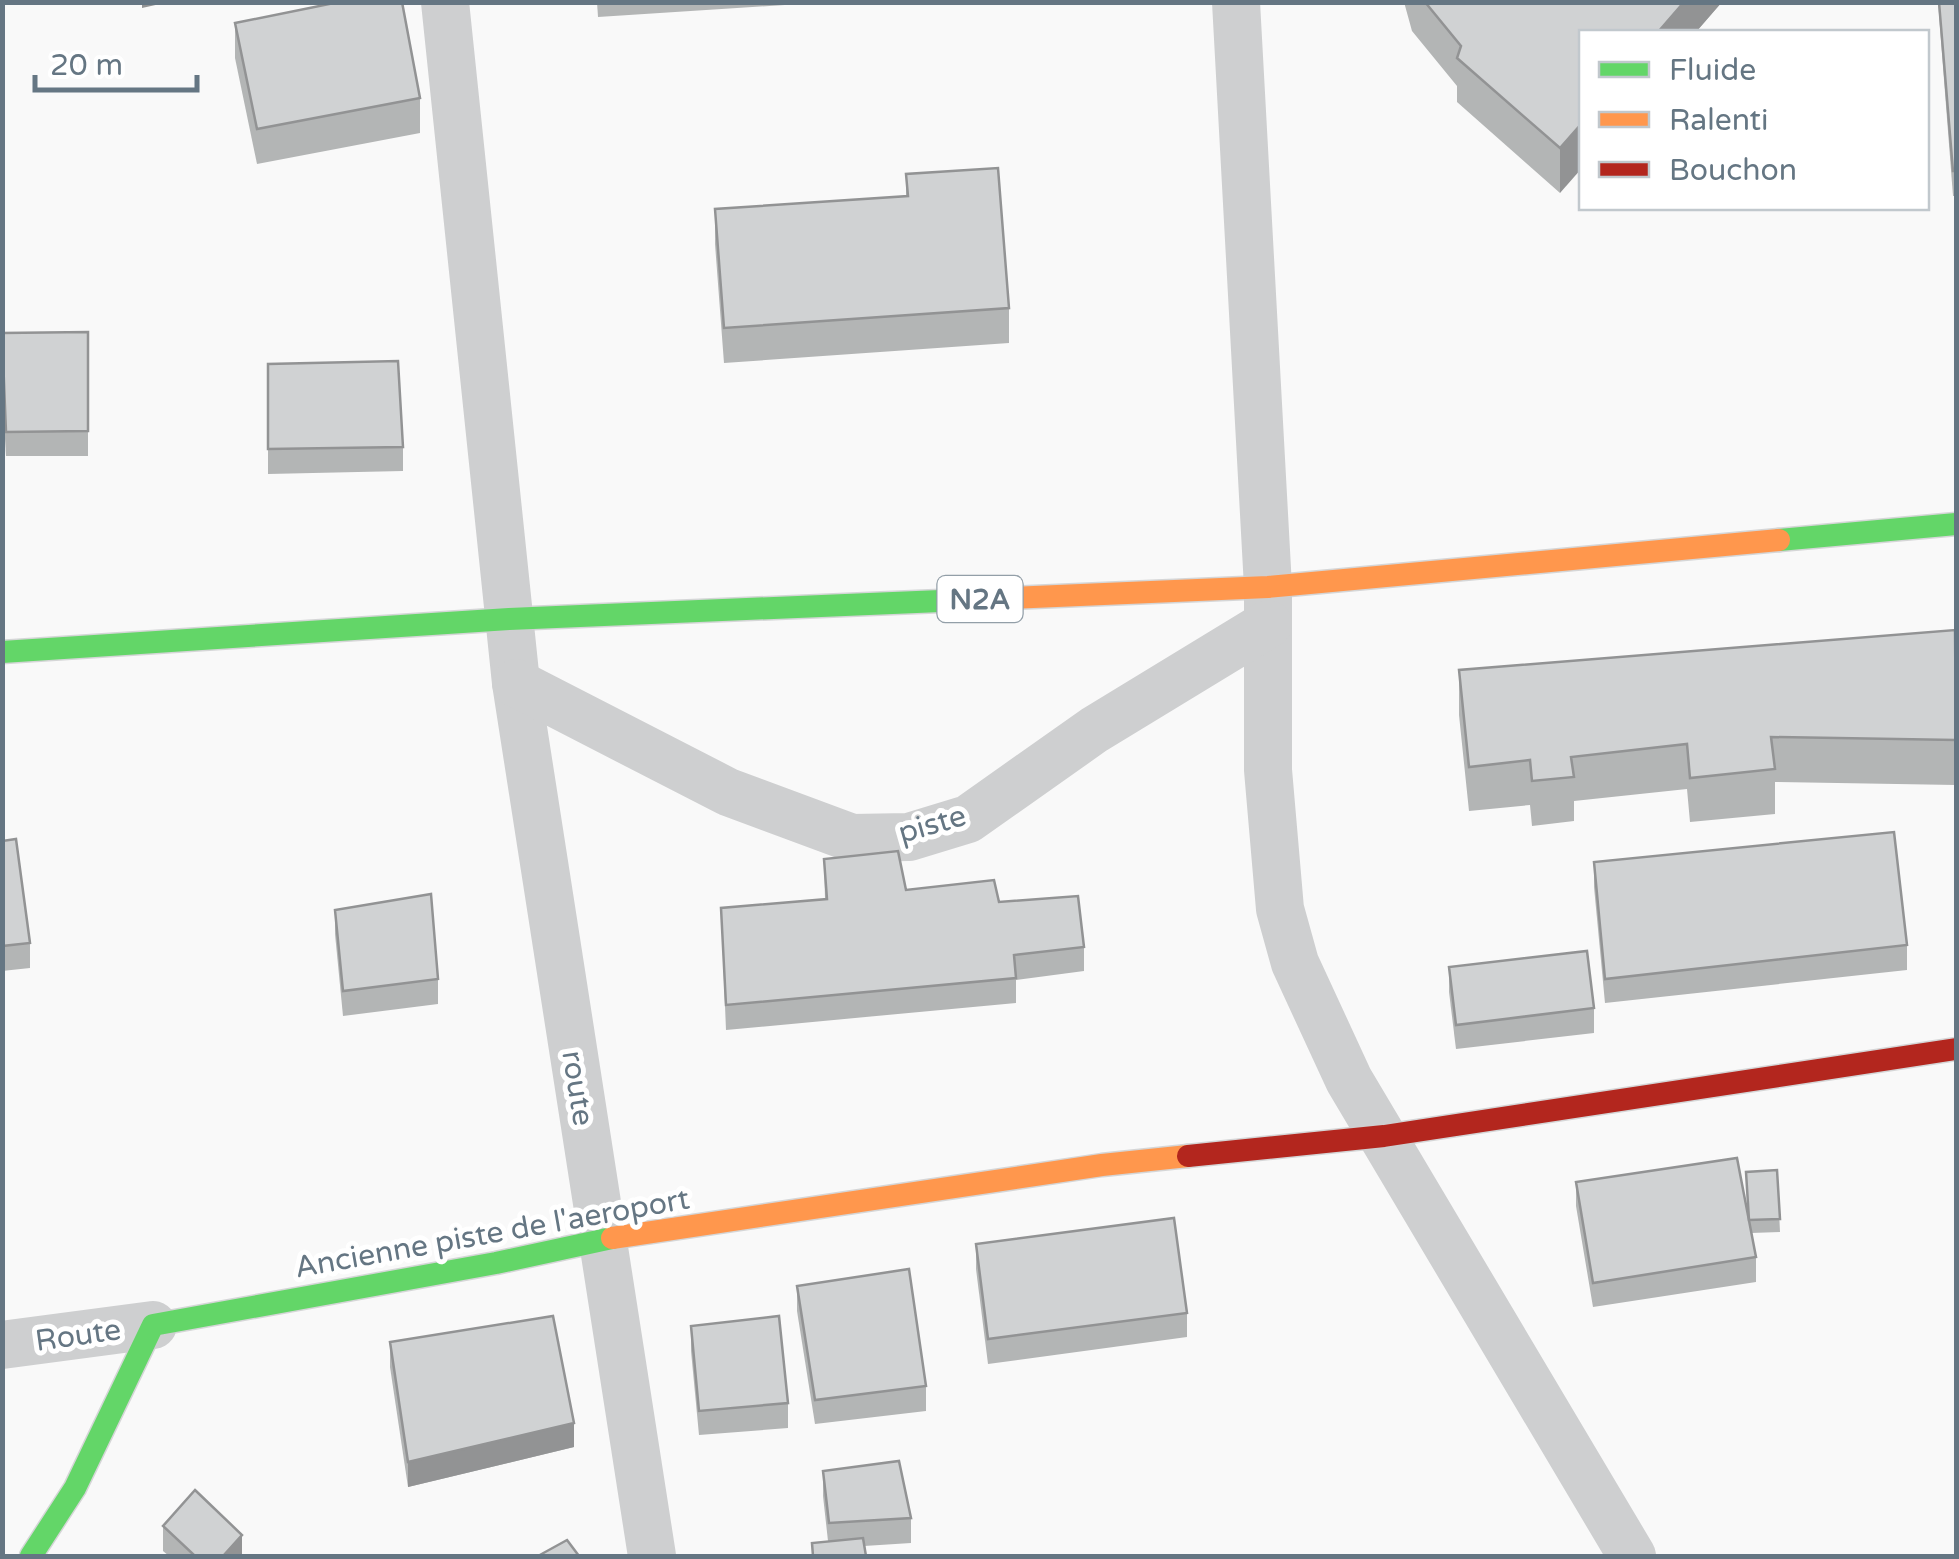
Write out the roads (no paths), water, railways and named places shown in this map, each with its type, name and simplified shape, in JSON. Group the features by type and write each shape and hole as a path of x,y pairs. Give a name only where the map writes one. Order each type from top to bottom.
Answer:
{"main road":[{"name":"N2A","path":"2,652 509,619 1268,605 1956,524"},
{"name":"Ancienne piste de l'aeroport","path":"153,1324 496,1264 601,1240 1102,1165 1384,1136 1956,1048"},
{"path":"31,1556 75,1488 153,1324"}],"street":[{"name":"route","path":"445,2 516,683 652,1556"},
{"path":"1236,2 1268,605 1268,770 1280,908 1295,964 1349,1080 1632,1556"},
{"name":"piste","path":"516,683 728,792 852,838 909,837 968,819 1268,605"},
{"name":"Route","path":"2,1345 153,1324"}]}
